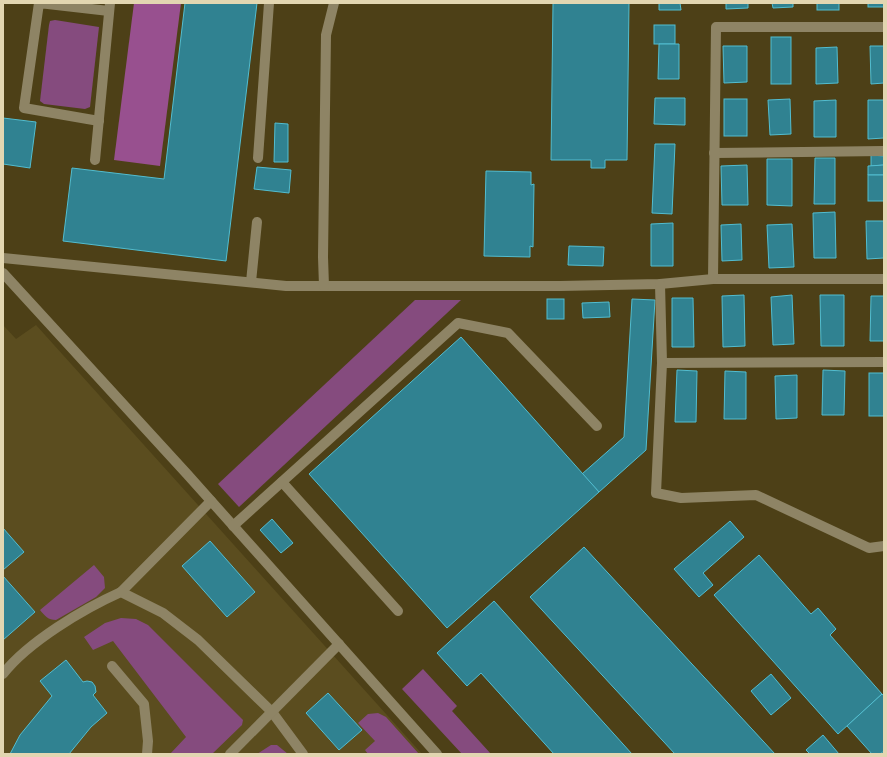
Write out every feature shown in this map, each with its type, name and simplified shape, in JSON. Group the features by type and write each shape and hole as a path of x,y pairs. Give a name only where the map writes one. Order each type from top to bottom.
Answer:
{"street":[{"path":"95,160 99,121 110,7 39,3 24,108 99,121"},
{"path":"258,158 269,3"},
{"path":"324,286 323,257 326,34 334,3"},
{"path":"713,279 716,27 884,27"},
{"path":"714,153 884,151"},
{"path":"251,282 257,222"},
{"path":"3,258 286,286 660,284 713,279 884,279"},
{"path":"3,273 211,501 437,754"},
{"path":"660,284 662,363 656,493 680,498 756,495 868,548 884,546"},
{"path":"233,526 458,323 508,333 597,426"},
{"path":"662,363 884,362"},
{"path":"282,482 398,611"},
{"path":"3,674 15,659 88,607 121,592 211,501"},
{"path":"121,592 163,613 198,640 272,712 303,754"},
{"path":"230,754 339,644"},
{"path":"112,666 144,704 148,741 147,754"}],"shaded area":[{"path":"134,3 181,3 160,166 114,160"},
{"path":"55,20 99,27 90,107 85,109 44,104 40,101 49,25 50,21"},
{"path":"415,300 461,300 239,507 218,484"},
{"path":"3,325 16,339 36,325 422,754 3,754"},
{"path":"94,565 104,577 105,588 96,597 56,620 45,616 40,610"},
{"path":"121,618 136,619 148,625 243,720 242,725 212,754 170,754 186,737 113,641 93,650 84,637 105,623"},
{"path":"423,669 457,706 452,711 491,754 462,754 402,689"},
{"path":"378,713 386,717 419,754 368,754 365,750 375,741 358,723 368,714"},
{"path":"271,745 277,745 288,754 257,754"}],"building":[{"path":"185,3 257,3 226,261 63,241 72,168 164,179"},
{"path":"553,3 629,3 627,160 605,160 605,168 591,168 591,160 551,160"},
{"path":"659,3 680,3 681,10 659,10"},
{"path":"726,3 748,3 748,8 726,9"},
{"path":"772,3 793,3 793,7 773,8"},
{"path":"817,3 839,3 839,10 817,10"},
{"path":"868,3 884,3 884,7 868,7"},
{"path":"654,25 675,25 675,44 654,44"},
{"path":"771,37 791,37 791,84 771,84"},
{"path":"659,44 679,44 679,79 658,79"},
{"path":"723,46 747,46 747,82 724,83"},
{"path":"870,46 884,46 884,83 871,84"},
{"path":"837,47 838,83 816,84 816,48"},
{"path":"655,98 685,98 685,125 654,124"},
{"path":"724,99 747,99 747,136 724,136"},
{"path":"790,99 791,134 770,135 768,100"},
{"path":"836,100 836,137 814,137 814,101"},
{"path":"868,100 884,100 884,138 868,139"},
{"path":"3,118 36,122 30,168 3,164"},
{"path":"275,123 288,124 288,162 274,162"},
{"path":"655,144 675,144 672,214 652,213"},
{"path":"871,155 884,156 884,165 871,166"},
{"path":"815,158 835,158 835,204 814,204"},
{"path":"767,159 792,159 792,206 767,205"},
{"path":"747,165 748,205 722,205 721,166"},
{"path":"884,165 884,175 868,175 868,166"},
{"path":"257,167 291,170 289,193 254,189"},
{"path":"486,171 531,172 531,185 534,184 533,247 530,246 530,257 484,256"},
{"path":"868,175 884,175 884,201 868,201"},
{"path":"835,212 836,258 814,258 813,213"},
{"path":"866,221 884,221 884,258 867,259"},
{"path":"673,223 673,266 651,266 651,224"},
{"path":"741,224 742,260 722,261 721,225"},
{"path":"792,224 794,267 769,268 767,225"},
{"path":"569,246 604,247 603,266 568,265"},
{"path":"744,295 745,346 723,347 722,296"},
{"path":"792,295 794,344 773,345 771,297"},
{"path":"820,295 844,295 844,346 821,346"},
{"path":"871,296 884,296 884,341 870,341"},
{"path":"672,298 693,298 694,347 672,347"},
{"path":"547,299 564,299 564,319 547,319"},
{"path":"632,299 655,300 646,450 599,492 582,474 624,437"},
{"path":"609,302 610,317 583,318 582,303"},
{"path":"461,337 599,492 447,628 309,474"},
{"path":"677,370 697,371 696,422 675,422"},
{"path":"823,370 845,371 844,415 822,415"},
{"path":"725,371 746,372 746,419 724,419"},
{"path":"869,373 884,373 884,416 869,416"},
{"path":"797,375 797,418 776,419 775,376"},
{"path":"272,519 293,543 281,553 260,530"},
{"path":"730,521 744,537 703,573 713,585 699,597 674,569"},
{"path":"3,528 24,552 3,570"},
{"path":"210,541 255,592 227,617 182,566"},
{"path":"584,547 775,754 675,754 530,597"},
{"path":"759,555 811,614 818,608 836,629 830,635 882,694 838,734 714,595"},
{"path":"3,576 35,612 3,640"},
{"path":"494,601 632,754 554,754 481,673 467,686 437,653"},
{"path":"66,660 83,682 92,682 95,686 96,692 93,695 107,713 91,727 69,754 10,754 20,735 52,696 40,681"},
{"path":"771,674 791,698 771,715 751,691"},
{"path":"328,693 362,730 339,750 306,713"},
{"path":"882,694 884,696 884,751 880,754 872,754 847,726"},
{"path":"823,735 839,754 810,754 806,750"}]}
